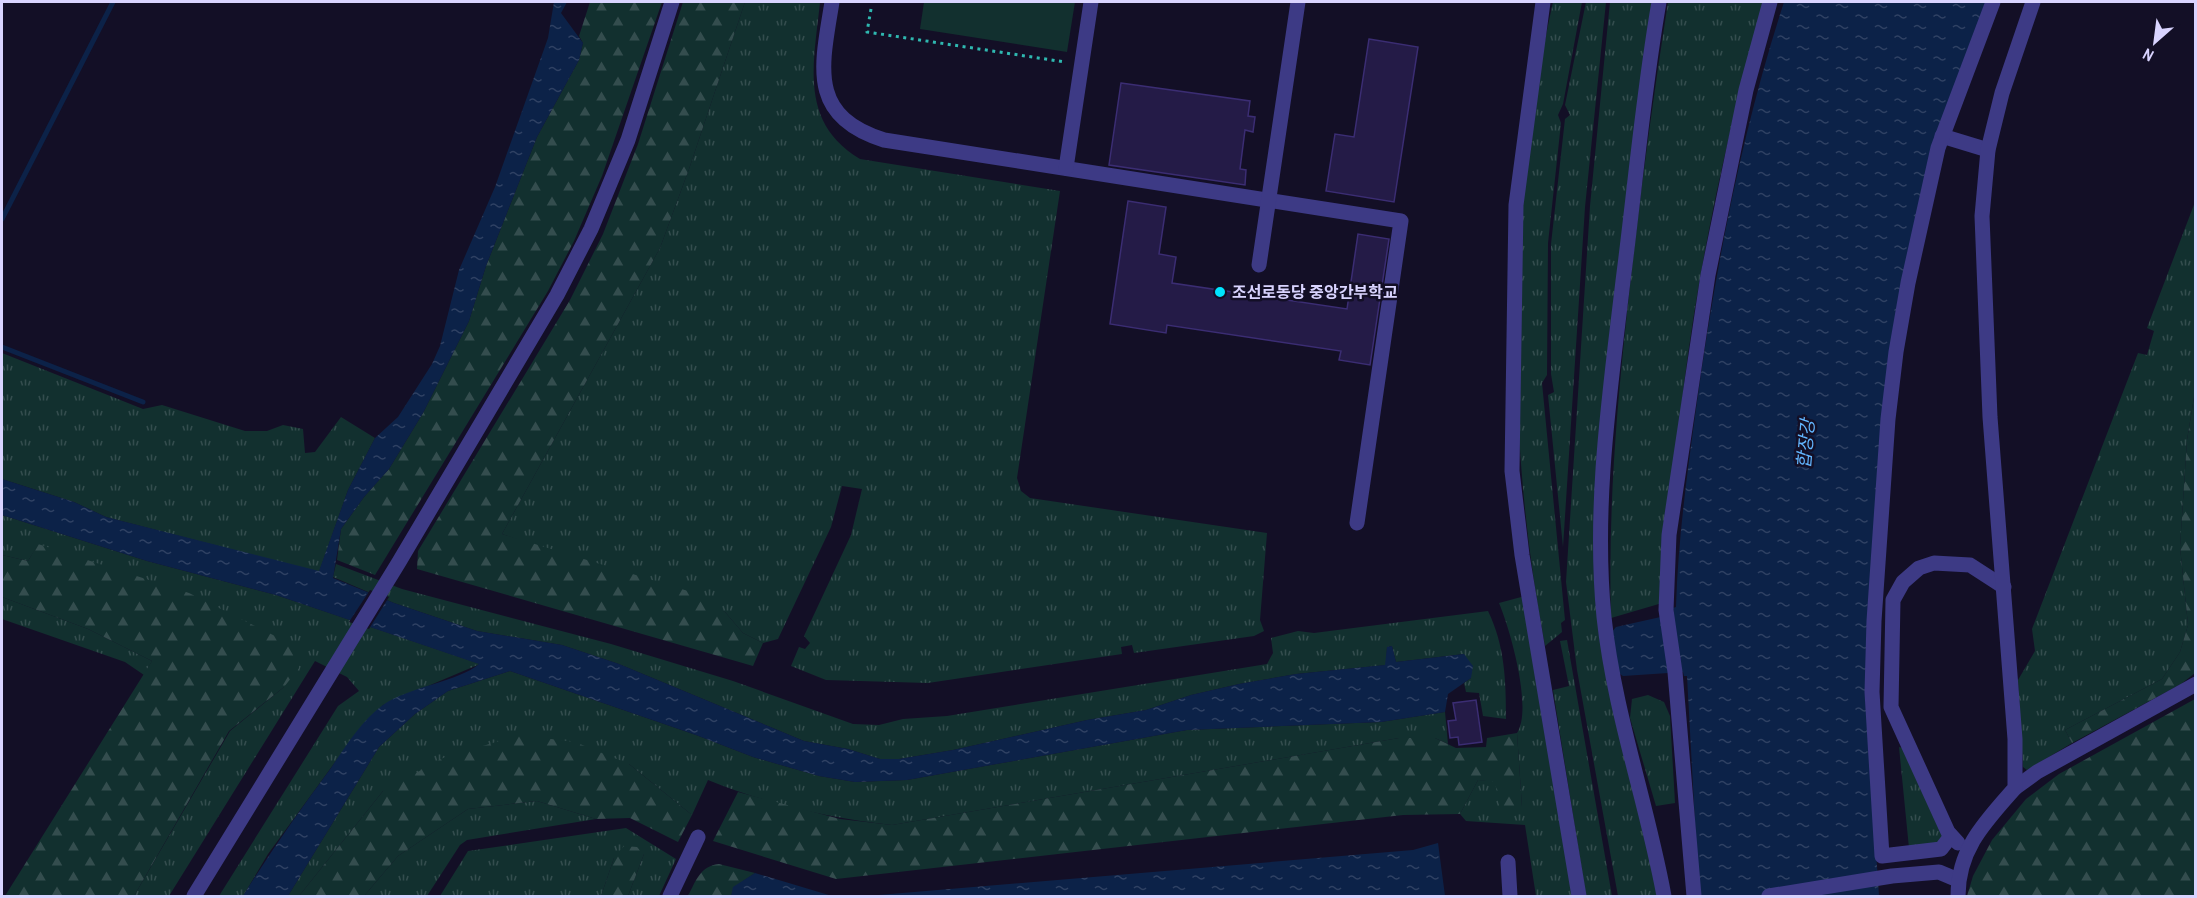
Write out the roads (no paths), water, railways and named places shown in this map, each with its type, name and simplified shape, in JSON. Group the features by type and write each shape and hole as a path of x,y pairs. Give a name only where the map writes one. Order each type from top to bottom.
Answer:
{"street":[{"path":"194,897 399,562 557,295 591,229 628,140 672,2"},
{"path":"832,2 822,79 839,114 851,126 884,140 1401,221 1357,523"},
{"path":"1066,168 1091,2"},
{"path":"1259,265 1298,2"},
{"path":"1543,2 1516,205 1512,471 1522,555 1579,897"},
{"path":"1659,2 1611,389 1602,495 1601,565 1612,678 1653,838 1664,897"},
{"path":"1694,897 1675,672 1666,610 1669,534 1708,275 1746,90 1770,2"},
{"path":"1951,836 1941,849 1882,856 1872,692 1874,621 1884,465 1896,352 1908,283 1942,136 1993,2"},
{"path":"2015,788 2015,739 1990,417 1982,253 1988,150 2002,93 2033,2"},
{"path":"1942,136 1988,150"},
{"path":"1874,621 1893,600 1903,582 1919,568 1934,563 1970,566 2004,587"},
{"path":"1893,600 1891,707 1951,836 1966,851"},
{"path":"1958,897 1958,880 1966,851 1976,833 2015,788 2101,735 2196,684"},
{"path":"1872,692 1891,707"},
{"path":"670,897 698,837"},
{"path":"1508,862 1510,897"},
{"path":"1769,897 1892,876 1939,872 1958,880"}],"water":[{"path":"554,2 567,2 561,13 583,43 579,60 537,137 486,266 469,321 423,413 389,469 364,497 341,529 333,578 394,603 477,631 562,645 619,664 804,741 848,749 880,759 899,759 953,750 1087,720 1146,710 1191,695 1239,684 1296,674 1385,665 1387,647 1392,646 1396,662 1464,654 1473,666 1471,678 1448,694 1445,712 1381,722 1187,730 907,780 855,782 819,776 753,757 510,671 448,691 415,714 379,747 288,896 243,896 348,743 375,711 406,693 460,675 479,664 276,595 147,561 2,515 2,479 74,502 106,517 319,571 348,490 375,438 398,417 432,364 440,346 459,270 495,187 548,38"},
{"name":"합장강","path":"1784,2 1991,2 1907,265 1865,690 1879,896 1699,896 1687,676 1684,676 1683,672 1623,676 1616,671 1611,633 1616,627 1674,614 1673,608 1676,607 1689,458 1703,357 1721,254 1742,152"},
{"path":"1438,843 1445,896 867,896 1413,850"},
{"path":"755,873 832,896 731,896 733,887"}],"waterway":[{"path":"2,219 113,2"},
{"path":"2,347 143,402"}],"place":[{"name":"조선로동당 중앙간부학교","path":"1220,292"}]}
